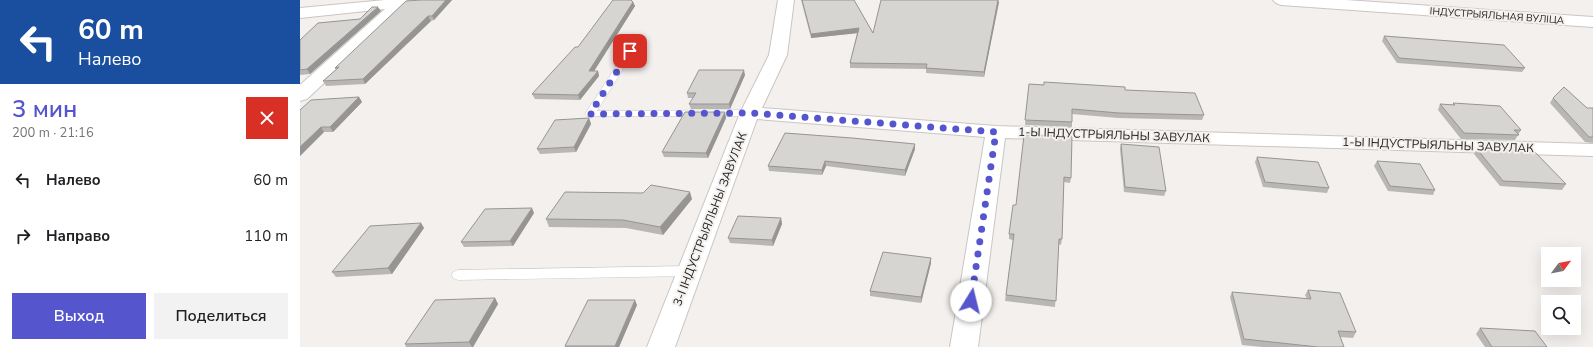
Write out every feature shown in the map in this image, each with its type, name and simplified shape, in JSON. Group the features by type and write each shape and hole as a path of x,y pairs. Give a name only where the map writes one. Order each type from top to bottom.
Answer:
{"street":[{"name":"3-І ІНДУСТРЫЯЛЬНЫ ЗАВУЛАК","path":"661,347 750,113 778,55 786,0"},
{"name":"ІНДУСТРЫЯЛЬНАЯ ВУЛІЦА","path":"1281,0 1593,22"},
{"path":"1475,0 1506,16"},
{"path":"300,12 405,3 300,95"},
{"path":"1527,4 1548,19"},
{"name":"1-Ы ІНДУСТРЫЯЛЬНЫ ЗАВУЛАК","path":"750,113 996,132 1593,150"},
{"path":"964,347 996,132"}],"lane":[{"name":"1-Ы ІНДУСТРЫЯЛЬНЫ ЗАВУЛАК","path":"630,51 590,114 750,113"},
{"path":"458,275 690,272"}],"building":[{"path":"446,0 432,16 428,16 363,79 323,81 406,1"},
{"path":"613,0 631,0 633,2 589,71 598,71 578,95 532,94 575,47 578,47"},
{"path":"802,0 854,0 873,33 881,0 998,0 984,72 926,68 927,64 850,63 859,28 811,34"},
{"path":"372,7 378,7 307,69 300,70 300,40 318,23 360,19"},
{"path":"1384,36 1504,45 1525,68 1399,58"},
{"path":"699,70 744,70 729,104 689,104 696,93 687,93"},
{"path":"1044,82 1125,87 1125,90 1195,93 1204,115 1119,113 1072,109 1072,122 1025,120 1029,84 1044,85"},
{"path":"1564,87 1587,108 1593,108 1593,137 1589,137 1553,98"},
{"path":"359,97 330,127 321,127 300,147 300,110 311,100"},
{"path":"1453,103 1500,106 1521,130 1514,130 1519,135 1464,133 1440,104 1455,105"},
{"path":"685,112 725,112 706,153 662,152"},
{"path":"589,118 574,147 537,149 555,120"},
{"path":"785,133 915,144 905,170 825,161 822,170 768,166"},
{"path":"1024,135 1072,136 1071,178 1064,177 1062,239 1059,239 1056,301 1006,295 1014,234 1009,234 1013,205 1016,205"},
{"path":"1121,144 1159,147 1166,191 1125,187"},
{"path":"1477,149 1533,150 1566,184 1503,181"},
{"path":"1257,157 1318,162 1329,188 1265,182"},
{"path":"1377,161 1420,164 1435,190 1390,186"},
{"path":"651,185 690,192 660,227 623,220 546,219 565,192 643,193"},
{"path":"532,208 510,241 461,242 485,209"},
{"path":"738,216 781,218 772,240 728,238"},
{"path":"421,223 388,268 332,272 370,226"},
{"path":"883,252 931,258 921,297 870,291"},
{"path":"1308,290 1340,293 1356,332 1338,331 1344,347 1318,347 1244,339 1232,292 1311,299"},
{"path":"495,298 469,342 405,344 435,300"},
{"path":"588,300 635,300 615,346 565,346"},
{"path":"1480,328 1535,331 1547,347 1492,347"}],"route":[{"path":"630,51 590,114 750,113 996,132 971,301"}]}
